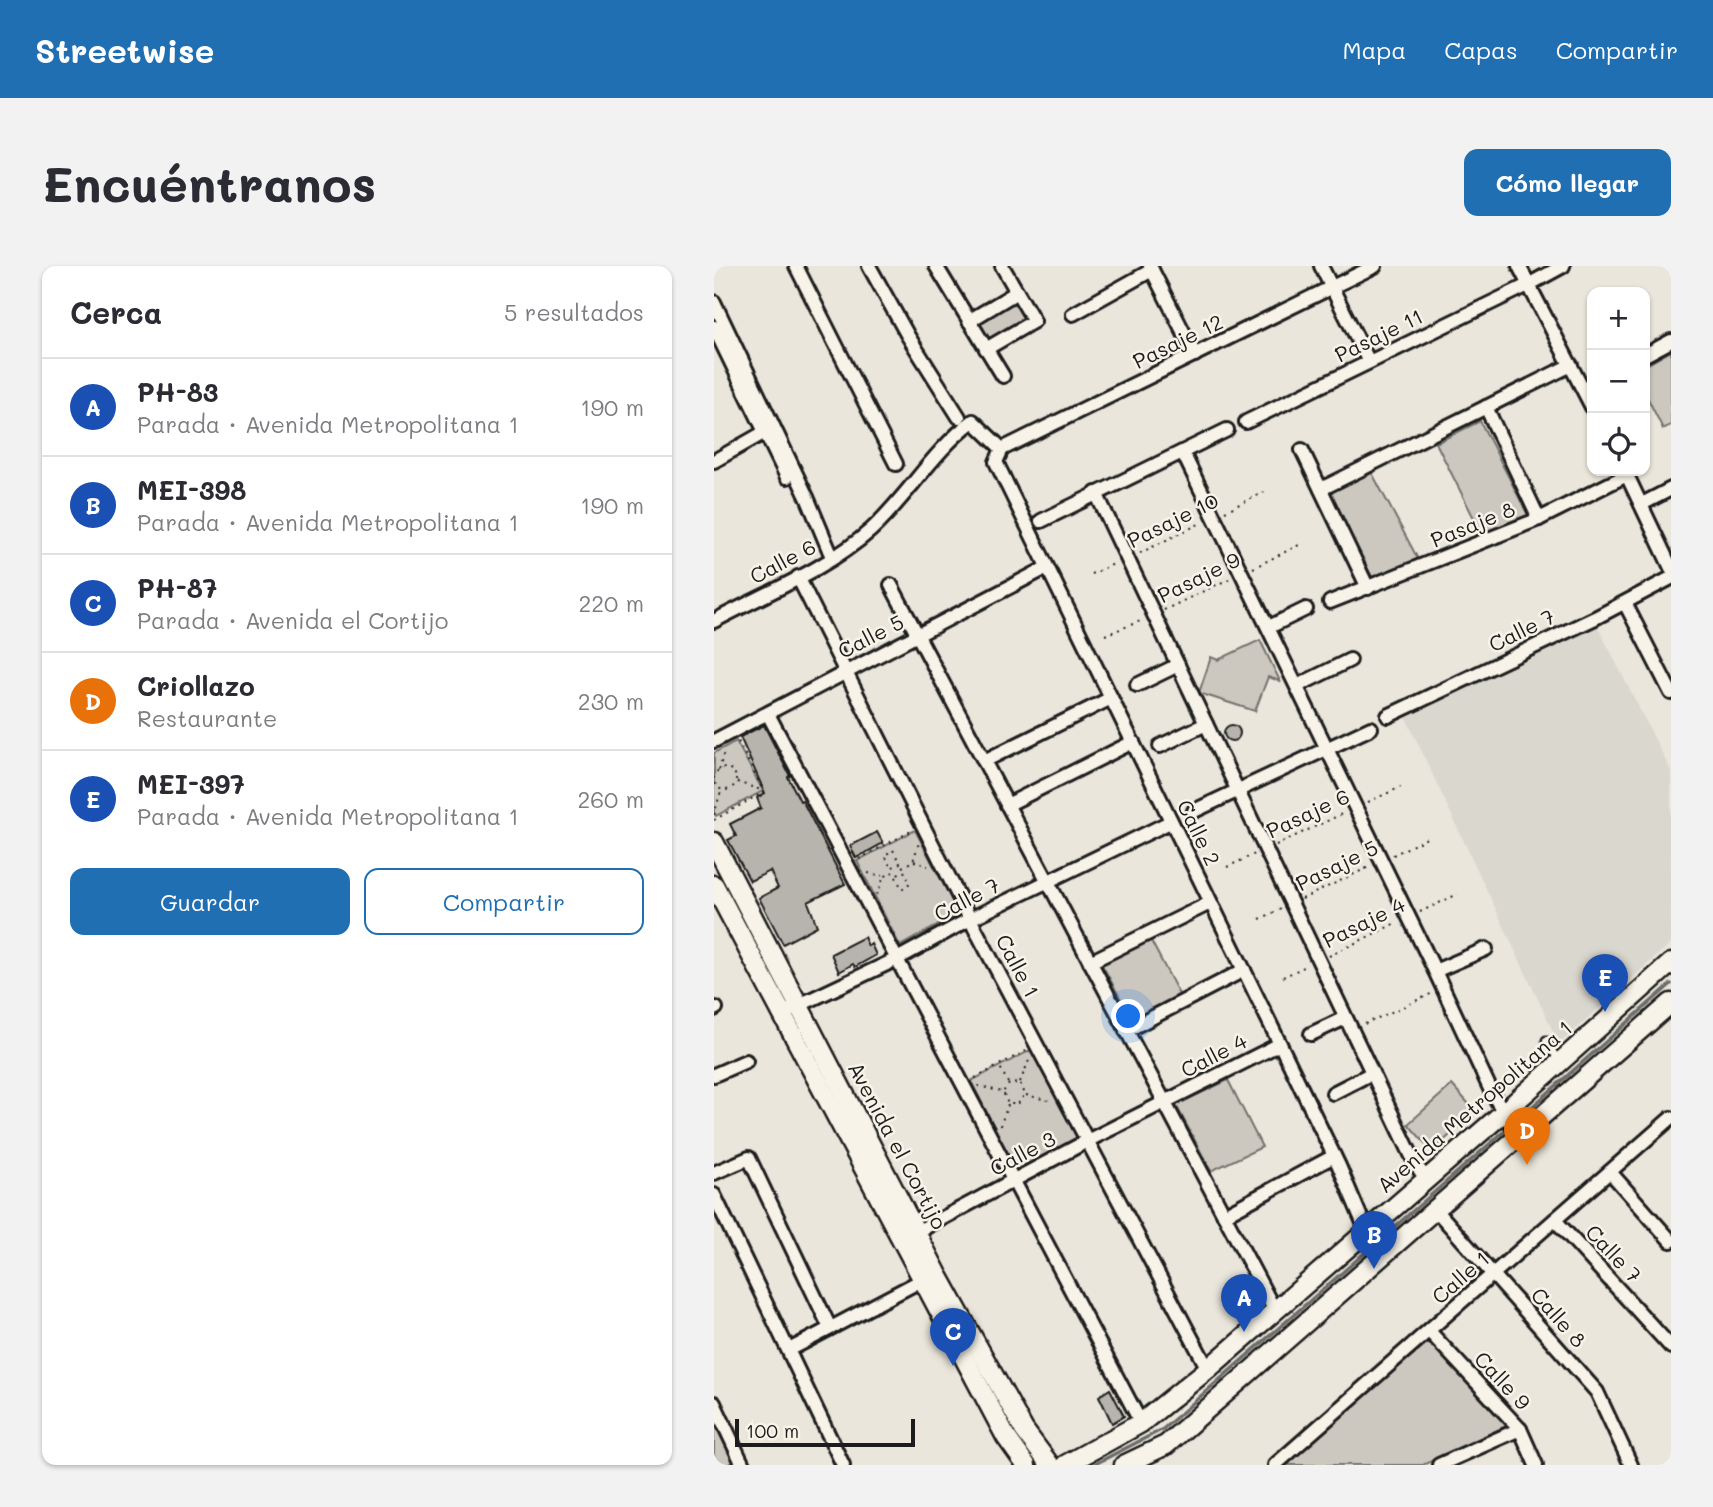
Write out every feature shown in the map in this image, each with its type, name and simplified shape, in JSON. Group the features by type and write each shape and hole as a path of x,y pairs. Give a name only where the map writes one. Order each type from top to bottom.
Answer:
{"street":[{"path":"796,266 896,464"},
{"path":"869,266 908,336 959,417"},
{"path":"936,266 1003,376"},
{"path":"986,349 1034,321 1002,266"},
{"path":"1321,266 1369,362"},
{"name":"Pasaje 12","path":"1001,451 1375,266"},
{"path":"1519,266 1571,365 1587,385"},
{"path":"1528,285 1563,266"},
{"path":"1073,314 1151,268 1195,355"},
{"name":"Pasaje 11","path":"1246,422 1528,285"},
{"path":"969,321 1017,292"},
{"path":"714,302 807,497 832,557"},
{"path":"714,327 787,477"},
{"path":"1650,352 1671,341"},
{"path":"1321,489 1571,365"},
{"path":"1486,407 1539,519"},
{"name":"Calle 6","path":"714,621 854,544 873,528 959,432 973,421 1001,451"},
{"path":"1041,521 1227,430"},
{"path":"714,461 765,432"},
{"path":"1301,450 1368,587"},
{"name":"Calle 2","path":"1001,451 996,462 1334,1156 1367,1232"},
{"path":"1183,453 1504,1116 1517,1134"},
{"name":"Pasaje 8","path":"1330,602 1539,519 1620,476"},
{"path":"1628,476 1671,568"},
{"path":"1643,504 1671,489"},
{"path":"1096,492 1421,1172"},
{"name":"Calle 5","path":"723,737 1046,568"},
{"name":"Calle 1","path":"798,577 970,919 1208,1369"},
{"name":"Calle 7","path":"1388,716 1625,603 1671,578"},
{"path":"891,585 1224,1215 1284,1321 1166,1446 1124,1465"},
{"path":"1625,603 1671,693"},
{"path":"1269,627 1306,609"},
{"path":"1297,686 1350,660"},
{"path":"1137,685 1178,665"},
{"path":"984,761 1111,698"},
{"path":"768,714 1141,1423"},
{"path":"1160,746 1206,724"},
{"path":"1194,811 1371,728"},
{"path":"1007,805 1133,742"},
{"name":"Calle 7","path":"790,1010 1170,822"},
{"name":"Avenida el Cortijo","path":"714,842 790,1010 909,1237 1024,1430 1050,1465"},
{"name":"Avenida el Cortijo","path":"714,885 790,1010"},
{"path":"1090,962 1210,902"},
{"path":"1435,971 1486,949"},
{"name":"Avenida Metropolitana 1","path":"1065,1465 1141,1423 1208,1369 1284,1321 1436,1210 1517,1134 1671,963"},
{"path":"1126,1031 1244,970"},
{"name":"Avenida Metropolitana 1","path":"1284,1321 1421,1172 1671,1003"},
{"path":"1311,1034 1345,1017"},
{"name":"Calle 4","path":"1164,1102 1280,1044"},
{"path":"714,1075 746,1061"},
{"path":"1333,1093 1372,1073"},
{"name":"Calle 3","path":"909,1237 1164,1102"},
{"name":"Calle 1","path":"1277,1464 1670,1122"},
{"path":"1224,1215 1334,1156"},
{"path":"714,1172 749,1158 830,1328"},
{"path":"1610,1172 1671,1241"},
{"path":"714,1195 844,1465"},
{"name":"Calle 8","path":"1436,1210 1597,1392 1631,1465"},
{"name":"Calle 7","path":"1555,1220 1671,1347"},
{"name":"Avenida el Cortijo","path":"909,1237 922,1280 1006,1437 1026,1465"},
{"path":"789,1350 922,1280"},
{"name":"Calle 9","path":"1429,1331 1520,1429 1536,1465"},
{"path":"714,1404 741,1464"},
{"path":"1439,1465 1520,1429"}],"lane":[{"path":"1546,1040 1569,1074"}],"path":[{"name":"Pasaje 10","path":"1091,574 1267,491"},
{"name":"Pasaje 9","path":"1105,635 1154,615 1303,544"},
{"path":"719,771 726,746 723,737"},
{"path":"714,820 764,792 723,737"},
{"path":"722,790 715,783 714,776 722,769 731,770 736,782"},
{"path":"736,782 762,789"},
{"path":"722,790 730,789 736,782"},
{"name":"Pasaje 6","path":"1227,867 1401,788"},
{"path":"714,815 722,790"},
{"path":"849,864 923,824"},
{"name":"Pasaje 5","path":"1260,919 1427,838"},
{"path":"912,861 919,842"},
{"path":"893,850 911,883 902,888 892,870 885,855 893,850"},
{"path":"869,902 875,899 884,877 901,865 912,861 933,867"},
{"path":"895,875 904,871"},
{"path":"856,878 866,873 884,877"},
{"name":"Pasaje 4","path":"1283,977 1458,894"},
{"path":"1352,1030 1443,988"},
{"path":"966,1086 999,1065 1039,1047"},
{"path":"1025,1094 1020,1083 1032,1052 1039,1047"},
{"path":"999,1065 1009,1084"},
{"path":"1003,1092 1009,1084 1020,1083"},
{"path":"966,1086 973,1085 1003,1092"},
{"path":"992,1136 997,1133 1008,1104 1003,1092"},
{"path":"1025,1094 1059,1103 1067,1099"},
{"path":"1008,1104 1018,1104 1025,1094"}],"shaded area":[{"path":"1013,301 1027,321 988,344 975,323"},
{"path":"1671,351 1671,425 1663,429 1650,403 1650,363"},
{"path":"1480,421 1529,517 1483,536 1436,443"},
{"path":"1372,473 1419,561 1373,579 1329,492"},
{"path":"1597,625 1671,771 1671,943 1559,1044 1406,718"},
{"path":"1260,640 1280,681 1268,677 1255,711 1199,693 1211,657 1218,660"},
{"path":"736,741 763,791 716,816 714,753"},
{"path":"915,830 959,914 900,946 857,861"},
{"path":"1149,937 1180,996 1133,1021 1101,963"},
{"path":"1031,1050 1078,1139 1017,1172 971,1081"},
{"path":"1228,1080 1262,1147 1211,1171 1176,1105"},
{"path":"1452,1085 1476,1112 1432,1151 1408,1124"},
{"path":"1432,1339 1508,1425 1423,1465 1288,1465 1286,1461"},
{"path":"714,1418 734,1462 727,1465 714,1465"}],"building":[{"path":"764,725 800,801 802,800 845,884 808,902 817,926 783,944 759,898 778,888 770,871 750,881 728,840 736,836 730,824 761,808 757,798 765,793 740,737"},
{"path":"1232,725 1240,733 1232,741 1224,733"},
{"path":"877,832 883,843 856,858 850,846"},
{"path":"864,937 876,955 855,967 853,964 839,972 831,954"},
{"path":"1110,1389 1124,1416 1112,1423 1099,1396"}],"waterway":[{"path":"1515,1122 1671,984"},
{"path":"1093,1465 1163,1429 1509,1127"}],"place":[{"name":"MEI-397","path":"1605,1012"},
{"name":"Criollazo","path":"1527,1165"},
{"name":"MEI-398","path":"1374,1269"},
{"name":"PH-83","path":"1244,1332"},
{"name":"PH-87","path":"953,1366"}]}
